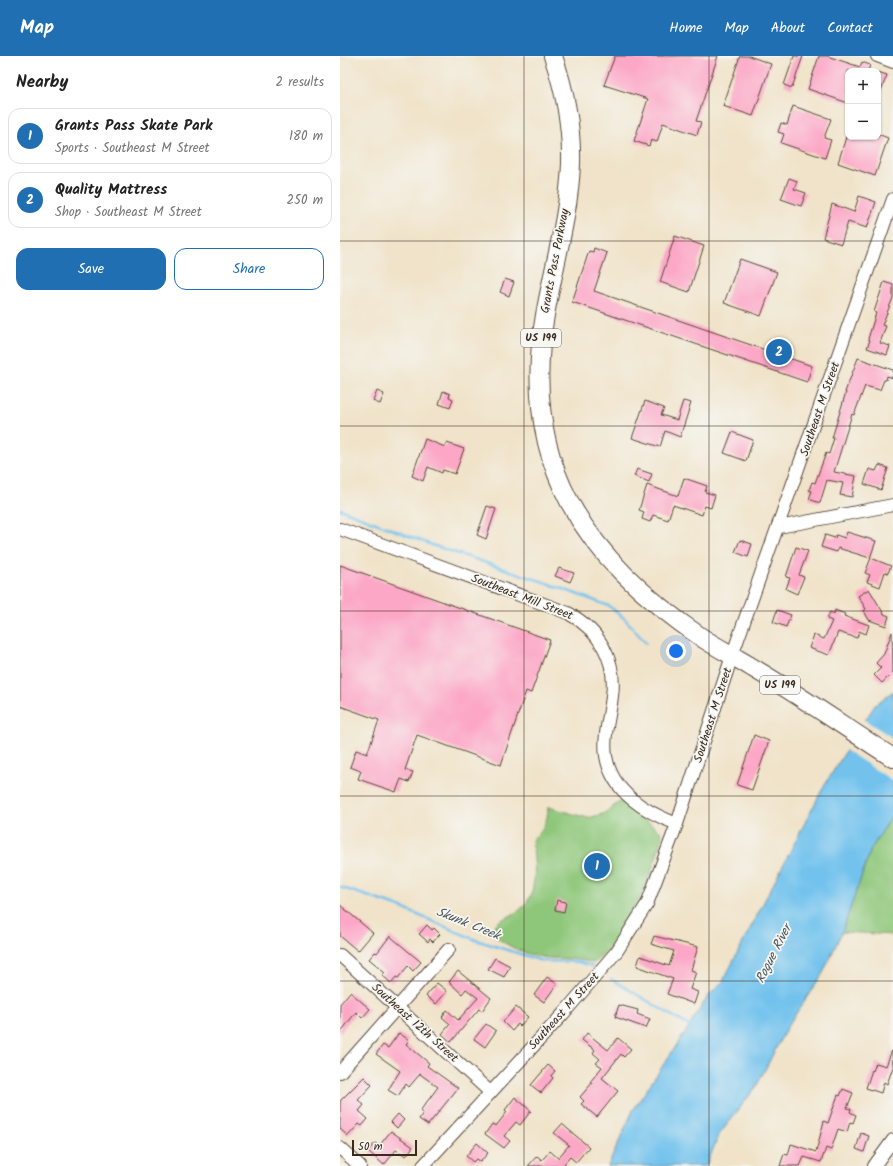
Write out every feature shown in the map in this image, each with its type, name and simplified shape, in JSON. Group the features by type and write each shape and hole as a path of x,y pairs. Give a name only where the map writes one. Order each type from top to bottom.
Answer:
{"highway":[{"name":"Grants Pass Parkway","path":"553,56 566,106 571,164 566,206 540,347 540,404 550,454 574,512 587,533 608,560 653,602 704,639 893,758"}],"street":[{"path":"877,56 893,62"},
{"name":"Southeast M Street","path":"422,1166 563,1014 617,951 647,904 678,824 732,656 893,199"},
{"path":"779,526 893,505"},
{"name":"Southeast Mill Street","path":"340,529 568,613 586,625 600,639 609,658 612,696 606,725 605,747 606,757 612,774 635,803 657,816 678,824"},
{"path":"340,1072 449,949"},
{"name":"Southeast 12th Street","path":"340,955 490,1092"},
{"path":"874,1166 893,1140"},
{"path":"340,1148 360,1166"}],"green space":[{"path":"621,801 662,833 659,849 646,885 628,921 606,951 594,963 580,960 549,958 518,950 496,937 494,926 523,907 529,899 535,870 532,840 544,825 548,807 588,818 603,814"},
{"path":"893,814 893,935 842,932 871,849"}],"water":[{"name":"Rogue River","path":"893,691 893,814 871,849 842,932 823,973 787,1027 756,1087 719,1135 706,1166 608,1166 633,1110 708,996 723,981 825,784 875,705"}],"pier":[{"path":"863,719 893,738 893,781 844,749"}],"building":[{"path":"615,56 718,56 696,121 701,122 697,135 663,123 657,142 651,140 649,146 634,141 648,99 604,85"},
{"path":"740,56 749,56 771,64 753,116 723,106"},
{"path":"794,56 803,56 792,88 784,85"},
{"path":"819,56 827,56 860,67 862,62 870,65 869,68 845,68 845,102 808,89"},
{"path":"881,73 887,75 881,91"},
{"path":"793,106 831,119 824,138 831,140 825,158 781,143 784,134 778,132 781,123 787,125"},
{"path":"881,135 888,138 875,176 838,163 845,140 881,140"},
{"path":"789,178 797,181 794,189 806,193 801,206 781,199"},
{"path":"859,196 876,202 867,228 848,222 841,244 823,238 832,204 854,212"},
{"path":"675,236 704,246 689,292 660,282"},
{"path":"594,248 607,253 594,291 812,366 807,382 572,302 589,251 593,252"},
{"path":"740,259 777,272 761,316 724,303"},
{"path":"505,279 514,282 509,296 500,292"},
{"path":"884,282 893,285 893,298 882,325 886,326 880,343 890,346 887,355 867,348 870,340 868,339 876,313 874,312"},
{"path":"858,358 893,370 893,378 887,376 880,390 865,386 854,415 852,414 834,472 856,476 852,497 840,495 843,483 827,480 820,503 809,499 812,491 809,490 812,482 815,483 826,453 829,454 845,392"},
{"path":"377,391 384,394 380,404 373,401"},
{"path":"443,391 450,394 449,397 453,399 450,408 439,404"},
{"path":"645,401 664,408 661,415 677,420 683,401 691,403 680,437 665,431 660,447 632,438"},
{"path":"732,432 753,440 746,461 724,453"},
{"path":"425,439 445,447 447,443 464,449 455,474 443,470 442,473 428,467 423,481 412,476"},
{"path":"879,465 888,468 881,490 864,484 869,469 876,471"},
{"path":"637,469 652,474 649,482 634,476"},
{"path":"684,478 707,486 705,492 715,495 711,508 705,506 702,515 673,505 668,520 653,515 650,522 642,519 644,512 639,510 647,485 678,496"},
{"path":"487,506 496,509 486,539 477,535"},
{"path":"847,532 876,541 870,558 838,548 837,552 821,547 825,535 835,538 836,535 845,538"},
{"path":"740,540 752,544 748,557 735,552"},
{"path":"796,547 808,551 799,575 804,577 797,594 786,589 790,578 786,577"},
{"path":"871,558 891,566 888,573 885,572 880,587 867,582 870,575 865,573"},
{"path":"340,565 550,640 531,693 526,691 501,765 417,735 405,770 413,772 409,782 401,779 396,792 358,779 361,771 350,767 356,750 367,754 379,720 340,706"},
{"path":"559,568 574,573 570,582 555,576"},
{"path":"869,589 884,614 889,616 886,626 869,620 864,611 866,609 858,596"},
{"path":"777,610 791,615 786,627 773,622"},
{"path":"835,610 845,614 844,616 869,625 866,634 859,631 857,638 838,632 829,655 809,648 814,635 824,639 832,621 827,619 830,612 834,614"},
{"path":"892,632 893,672 882,683 874,675 881,668 876,663 884,654"},
{"path":"754,735 769,741 752,790 737,785"},
{"path":"557,900 566,902 564,912 555,910"},
{"path":"340,905 373,933 358,951 340,936"},
{"path":"427,925 432,930 434,928 440,934 433,942 430,939 428,942 419,934"},
{"path":"390,936 421,962 413,971 408,966 398,978 396,977 391,983 382,975 385,972 369,959 375,952 377,953"},
{"path":"654,936 698,947 691,970 696,972 690,989 698,992 694,1004 667,994 673,979 637,966 640,956 669,966 674,951 651,944"},
{"path":"495,958 510,966 504,977 488,969"},
{"path":"458,971 491,998 482,1011 479,1009 451,1042 442,1034 450,1024 442,1017 447,1010 458,1020 478,998 466,989 462,994 449,982"},
{"path":"547,977 557,984 544,1002 534,995"},
{"path":"437,983 447,991 436,1004 426,996"},
{"path":"350,992 370,1009 362,1018 356,1012 340,1033 340,1004"},
{"path":"619,1005 638,1010 637,1014 650,1019 646,1028 615,1017"},
{"path":"516,1007 528,1017 520,1026 518,1024 512,1031 503,1022"},
{"path":"486,1024 496,1031 485,1047 474,1039"},
{"path":"399,1033 409,1040 406,1044 429,1063 427,1066 458,1088 428,1125 419,1119 423,1113 420,1111 438,1087 420,1074 409,1087 406,1084 398,1096 388,1090 400,1071 376,1054 383,1045 388,1048"},
{"path":"587,1033 608,1050 618,1038 631,1049 624,1057 621,1054 602,1078 618,1091 597,1117 581,1104 584,1101 580,1097 592,1083 590,1082 602,1067 596,1063 600,1059 593,1053 595,1050 582,1040"},
{"path":"892,1050 893,1067 887,1084 884,1082 881,1093 866,1088 876,1063 886,1066"},
{"path":"548,1065 555,1071 551,1076 553,1078 541,1093 531,1085"},
{"path":"364,1077 372,1085 358,1100 364,1105 359,1111 368,1119 362,1126 359,1124 348,1136 340,1129 340,1101"},
{"path":"843,1089 853,1093 847,1108 851,1109 850,1112 856,1115 853,1123 850,1122 847,1132 838,1129 831,1150 826,1148 821,1162 804,1157 800,1166 780,1166 784,1154 788,1155 791,1144 816,1152 824,1121 828,1123 838,1095 840,1096"},
{"path":"515,1097 531,1111 520,1125 516,1122 504,1136 510,1141 504,1148 485,1134 492,1124 496,1126 507,1112 505,1110"},
{"path":"398,1114 404,1120 397,1128 391,1122"},
{"path":"562,1124 589,1147 576,1162 570,1157 564,1164 566,1166 528,1166 537,1156 542,1160 550,1151 558,1158 569,1145 554,1133"},
{"path":"391,1131 413,1147 406,1156 396,1150 384,1165 368,1151 375,1143 379,1146"},
{"path":"861,1133 869,1136 864,1152 856,1149"},
{"path":"477,1143 488,1153 480,1162 476,1159 473,1162 466,1156"}],"waterway":[{"path":"340,509 432,545 541,581 609,606 624,618 646,643"},
{"name":"Skunk Creek","path":"340,887 397,906 476,940 542,961 578,962 592,966"},
{"name":"Skunk Creek","path":"611,979 691,1027"}],"place":[{"name":"Quality Mattress","path":"779,352"},
{"name":"Grants Pass Skate Park","path":"597,866"}]}
